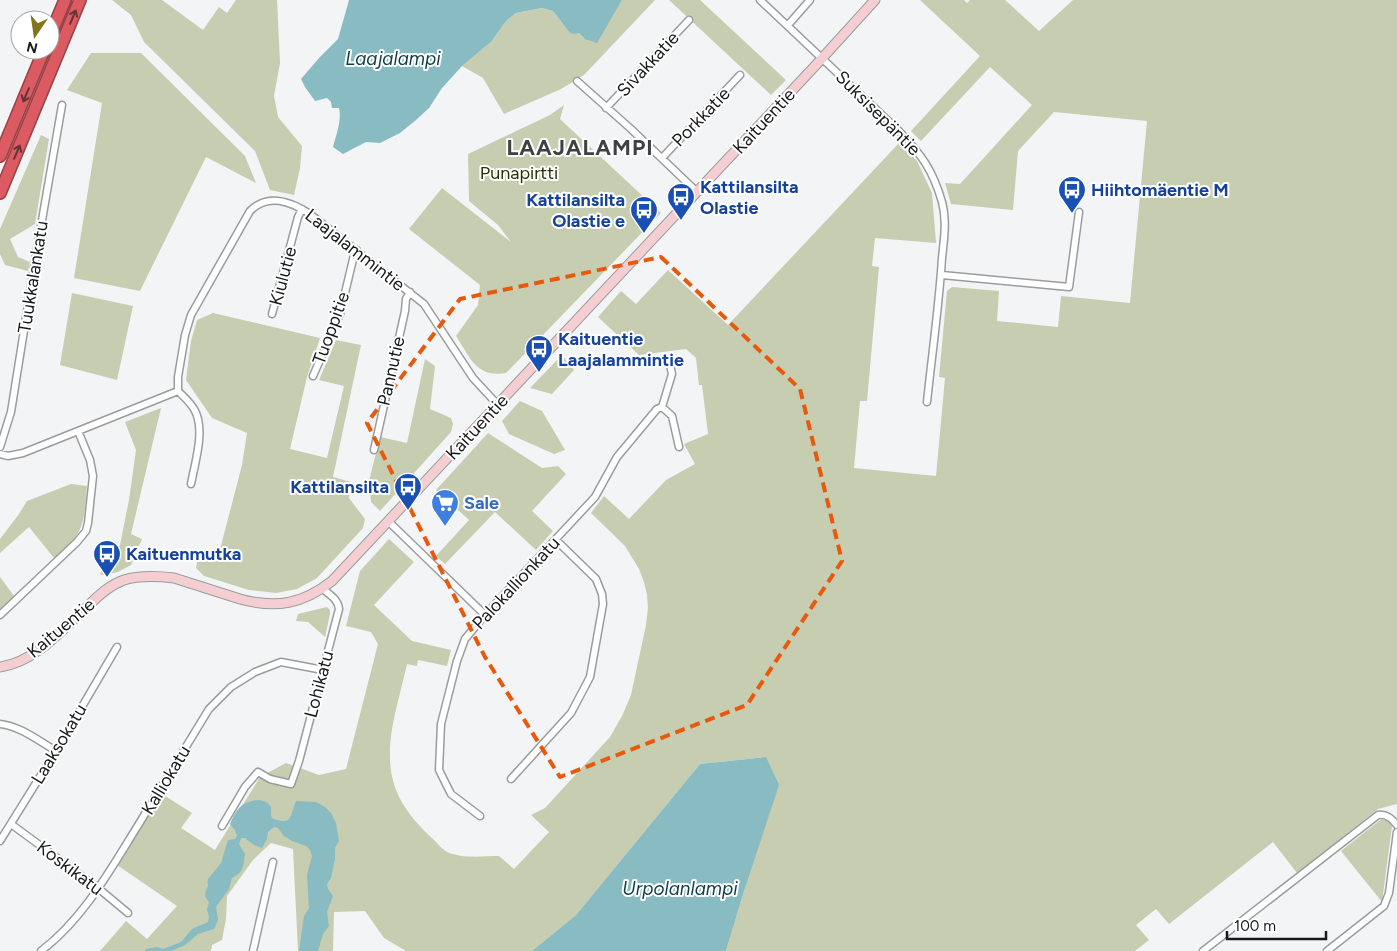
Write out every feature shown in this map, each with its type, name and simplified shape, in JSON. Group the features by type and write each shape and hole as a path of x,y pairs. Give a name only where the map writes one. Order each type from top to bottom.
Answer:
{"highway":[{"path":"60,12 65,0"},
{"path":"0,193 80,0"},
{"path":"0,156 40,60"}],"street":[{"name":"Suksisepäntie","path":"760,0 899,131 919,152 936,183 945,220 942,275 927,402"},
{"path":"788,25 810,0"},
{"name":"Kaituentie","path":"0,667 14,664 48,643 105,590 123,580 154,576 174,578 262,604 285,604 304,599 323,588 332,581 498,405 875,0"},
{"name":"Sivakkatie","path":"606,108 689,20"},
{"name":"Porkkatie","path":"662,158 740,75"},
{"path":"577,80 697,192"},
{"name":"Tuukkalankatu","path":"0,447 11,412 62,105"},
{"name":"Laajalammintie","path":"178,391 178,377 185,335 191,315 250,211 256,205 267,200 278,200 302,208 410,292 429,310 473,378 498,405"},
{"name":"Kiulutie","path":"272,314 302,208"},
{"path":"942,275 1069,287 1079,212"},
{"name":"Tuoppitie","path":"313,376 340,314 354,255 357,250"},
{"name":"Pannutie","path":"374,450 405,311 406,299 410,292"},
{"path":"669,360 672,374 662,408 672,416 679,447"},
{"path":"0,454 8,456 23,453 178,391 196,411 200,424 190,484"},
{"name":"Palokallionkatu","path":"480,816 450,794 439,770 441,724 457,661 465,639 485,615 596,497 617,457 657,409 662,408"},
{"path":"0,615 77,542 86,531 93,476 90,460 78,431"},
{"path":"388,521 485,615"},
{"path":"512,779 571,713 590,677 603,604 602,594 596,579 556,540"},
{"name":"Lohikatu","path":"222,826 246,787 258,772 270,779 291,784 299,761 339,608 336,600 323,588"},
{"name":"Laaksokatu","path":"0,841 117,647"},
{"name":"Kalliokatu","path":"41,951 56,940 74,921 98,888 209,709 231,687 255,672 281,662 323,670"},
{"path":"0,724 19,729 56,751"},
{"path":"1203,951 1378,815 1386,815 1397,825"},
{"name":"Koskikatu","path":"11,824 98,888 128,913"},
{"path":"1327,951 1384,906 1389,893 1397,832"},
{"path":"253,951 273,862"}],"highlighted area":[{"path":"661,257 800,389 842,561 747,705 560,777 485,657 367,423 460,299"}],"green space":[{"path":"112,0 162,0 203,30 219,7 227,13 236,0 277,0 280,63 274,96 278,117 302,146 300,168 294,195 270,190 255,151 144,42 131,15"},
{"path":"622,0 655,0 584,75 561,89 504,114 483,78 462,66 491,42 506,21 516,13 542,8 553,11 569,32 579,33 585,39 602,33"},
{"path":"669,0 700,0 786,80 771,95"},
{"path":"920,0 964,0 967,3 970,0 1005,0 1039,31 1073,0 1397,0 1397,804 1378,809 1297,873 1273,842 1169,924 1156,909 1136,925 1149,940 1135,951 726,951 745,888 766,757 700,764 576,915 532,951 406,951 384,938 365,911 334,912 333,951 298,951 293,849 271,843 253,860 227,896 226,919 222,940 212,945 211,951 100,951 126,921 147,939 177,906 117,865 162,794 192,813 181,828 215,850 260,777 286,763 319,775 346,769 378,644 371,632 346,626 360,571 389,539 414,562 374,605 412,641 451,650 447,666 418,660 417,666 407,664 393,722 390,746 393,781 402,802 416,821 447,852 479,857 499,856 514,869 549,832 531,815 545,808 610,737 631,695 646,625 647,595 639,569 625,546 591,513 604,496 629,519 666,480 695,464 684,444 708,434 702,385 699,385 696,358 686,349 639,355 598,317 621,291 636,304 668,270 728,325 900,142 917,161 932,193 936,243 875,238 872,266 879,267 867,401 860,401 854,468 936,476 945,378 939,377 947,291 952,287 999,291 997,321 1058,327 1061,296 1130,303 1147,121 1054,112 1018,151 1013,210 951,204 945,183 960,184 1032,105 990,67 921,141 911,131 980,56"},
{"path":"91,53 141,53 245,156 256,183 206,157 140,291 74,278 102,103 67,90"},
{"name":"Punapirtti","path":"564,105 560,119 661,213 506,373 496,374 488,372 475,364 456,336 478,305 480,285 409,229 442,188 511,242 498,225 469,201 468,154 550,115"},
{"path":"41,135 49,139 35,224 10,239 18,257 30,262 28,271 5,265 0,254 0,229"},
{"path":"72,293 133,306 117,380 60,365"},
{"path":"213,313 320,338 307,377 290,449 327,458 344,386 319,380 336,340 361,345 333,477 351,482 349,498 365,519 363,528 317,578 297,589 276,593 249,590 204,576 196,568 198,557 217,561 242,465 247,433 212,418 186,380 191,341 197,320"},
{"path":"562,355 574,370 552,394 530,388"},
{"path":"425,359 435,366 430,409 451,418 453,424 451,432 380,511 371,502 369,481 380,437 407,443"},
{"path":"520,401 542,411 565,450 554,454 509,434 502,421"},
{"path":"161,408 131,534 142,539 131,565 118,572 102,575 100,574 120,545 129,500 136,450 125,422"},
{"path":"488,433 542,468 558,466 566,474 532,511 553,531 536,550 495,512 445,564 436,556 469,520 436,490"},
{"path":"71,484 87,486 81,527 67,547 54,558 29,527 0,553 0,539 27,501"},
{"path":"0,577 14,596 0,609"},
{"path":"327,607 330,610 330,614 325,637 308,622 296,621 298,614"},
{"path":"1386,819 1390,821 1392,826 1382,902 1341,851 1380,820"}],"water":[{"name":"Laajalampi","path":"349,0 622,0 597,43 585,39 579,33 569,32 553,11 542,8 516,13 506,21 491,42 462,66 442,88 429,108 416,120 400,133 380,143 366,142 343,154 333,147 339,122 339,108 332,108 331,102 327,98 315,101 301,79 338,39"},
{"name":"Urpolanlampi","path":"766,757 779,785 726,951 532,951 576,915 700,764"},
{"path":"259,800 270,805 272,818 284,821 290,818 296,801 316,802 331,813 336,823 339,841 335,848 331,878 327,884 333,896 327,912 329,926 323,934 318,951 299,951 304,916 309,908 307,875 312,856 310,850 306,846 284,836 278,828 274,827 268,832 267,839 262,848 245,838 241,838 239,844 245,854 243,866 239,874 232,878 229,889 216,907 218,920 214,929 198,934 185,945 171,951 145,951 146,949 157,947 163,949 181,942 192,929 208,922 207,910 209,902 205,894 208,879 221,863 228,840 235,839 237,836 230,824 240,807 248,802"}],"place":[{"name":"Hiihtomäentie M","path":"1072,214"},
{"name":"Kattilansilta Olastie","path":"681,221"},
{"name":"Kattilansilta Olastie e","path":"644,234"},
{"name":"Kaituentie Laajalammintie","path":"539,373"},
{"name":"Kattilansilta","path":"408,511"},
{"name":"Sale","path":"445,527"},
{"name":"Kaituenmutka","path":"107,578"}],"district":[{"name":"LAAJALAMPI","path":"580,147"}]}
